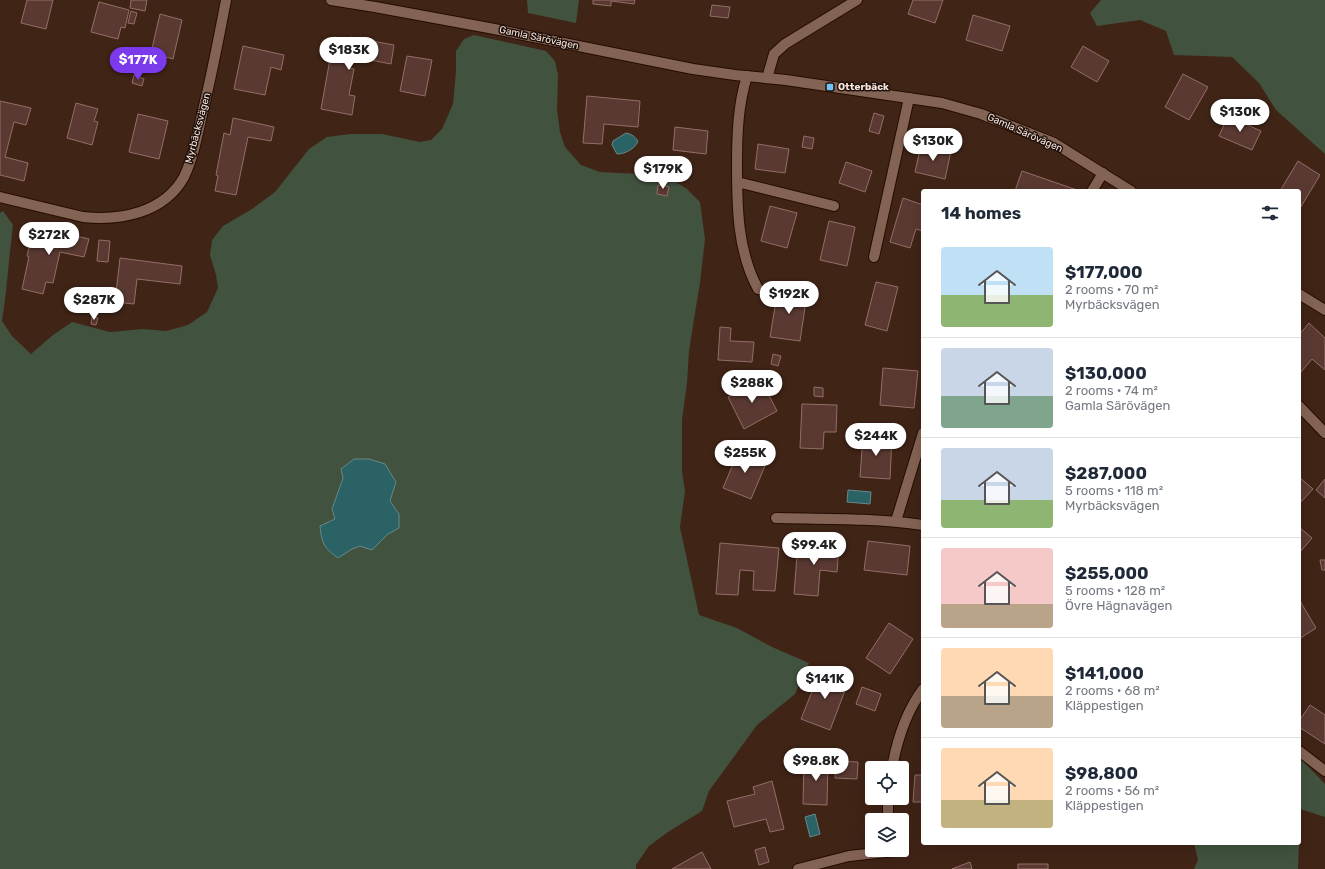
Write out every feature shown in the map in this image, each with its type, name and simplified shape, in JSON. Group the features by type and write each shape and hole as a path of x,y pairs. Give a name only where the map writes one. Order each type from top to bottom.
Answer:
{"street":[{"name":"Myrbäcksvägen","path":"0,197 97,218 111,218 141,212 155,206 166,198 183,178 194,149 207,95 226,0"},
{"name":"Gamla Särövägen","path":"331,0 489,28 693,69 786,80 942,103 981,114 1054,143 1128,189"},
{"path":"767,78 774,54 785,44 857,0"},
{"path":"747,76 742,90 737,137 739,229 752,279 758,289"},
{"path":"874,257 909,98"},
{"path":"1093,189 1102,172"},
{"path":"737,182 834,206"},
{"path":"1301,295 1325,310"},
{"path":"1301,408 1325,432"},
{"path":"896,521 921,440"},
{"path":"776,518 896,521 921,525"},
{"path":"893,761 903,726 913,702 921,692"},
{"path":"1301,753 1325,772"},
{"path":"798,869 849,856 865,854"}],"green space":[{"path":"527,0 579,0 576,23 528,13"},
{"path":"1101,0 1325,0 1325,154 1276,110 1259,83 1232,57 1174,55 1166,31 1140,20 1097,26 1090,13"},
{"path":"474,35 546,51 555,61 558,75 557,110 560,132 565,147 581,165 600,172 660,175 687,189 700,202 705,239 700,283 689,351 687,383 682,420 682,471 685,491 680,527 699,615 737,628 772,647 809,663 795,694 757,725 709,791 702,811 668,832 649,846 636,865 636,869 0,869 0,213 3,211 13,225 2,321 12,336 31,354 53,335 72,322 110,332 143,329 166,331 188,325 207,312 218,288 210,255 212,240 223,226 252,209 275,192 309,149 327,137 350,134 382,134 420,142 431,140 442,129 453,104 456,51 464,39","holes":["343,478 396,482 390,501 399,514 399,528 388,534 372,550 360,546 338,558 320,527 335,519 332,509"]},
{"path":"1301,759 1325,784 1325,817 1301,809"},
{"path":"1194,845 1299,845 1298,869 1194,869 1198,860"}],"water":[{"path":"626,133 633,136 638,141 637,144 623,153 617,154 612,145 613,141"},
{"path":"354,459 369,459 385,464 396,482 390,501 399,514 399,528 388,534 372,550 360,546 338,558 324,545 320,526 335,519 332,509 343,478 341,469"},
{"path":"848,490 871,492 870,504 847,502"},
{"path":"815,814 820,834 810,837 805,817"}],"building":[{"path":"27,0 53,0 46,29 21,23"},
{"path":"131,0 147,0 145,11 130,8"},
{"path":"593,0 635,0 634,4 611,1 611,6 593,4"},
{"path":"913,0 943,0 935,23 908,14"},
{"path":"99,2 129,10 125,28 121,27 118,39 91,32"},
{"path":"712,5 730,7 728,18 710,16"},
{"path":"131,11 137,13 134,24 128,23"},
{"path":"160,14 182,20 173,59 151,53"},
{"path":"973,15 1010,26 1002,51 966,40"},
{"path":"334,37 349,40 350,37 394,45 391,64 365,59 366,52 350,49 347,68 354,69 349,95 355,96 352,115 321,109"},
{"path":"243,46 284,55 281,70 271,67 265,95 234,89"},
{"path":"1083,46 1109,61 1097,82 1071,67"},
{"path":"407,56 432,60 425,96 400,91"},
{"path":"1183,74 1208,87 1189,120 1165,107"},
{"path":"134,75 144,79 142,86 132,83"},
{"path":"587,96 640,101 638,127 604,124 602,144 583,143"},
{"path":"0,101 31,108 26,125 14,122 5,157 28,163 24,181 0,175"},
{"path":"76,103 98,109 94,121 98,122 92,145 67,138"},
{"path":"874,113 884,116 879,134 869,131"},
{"path":"138,114 168,121 159,159 129,152"},
{"path":"1228,116 1261,131 1252,150 1219,136"},
{"path":"233,118 274,127 271,141 248,137 236,195 215,191 218,176 216,175 224,133 230,135"},
{"path":"675,127 708,131 706,154 673,150"},
{"path":"804,136 814,138 812,149 802,147"},
{"path":"758,144 789,149 785,173 755,169"},
{"path":"921,145 951,151 945,179 915,172"},
{"path":"1298,161 1320,175 1301,207 1301,189 1281,189"},
{"path":"846,162 872,171 865,192 839,183"},
{"path":"1022,171 1074,189 1016,189"},
{"path":"658,185 669,187 667,196 657,194"},
{"path":"903,198 921,204 921,230 916,229 910,248 890,242"},
{"path":"770,206 797,213 787,248 761,241"},
{"path":"829,221 855,227 847,266 820,260"},
{"path":"34,226 89,239 84,257 60,252 53,283 46,282 43,294 22,289 29,257 27,256"},
{"path":"99,240 110,241 108,262 97,261"},
{"path":"120,258 182,266 180,284 137,279 134,304 115,302"},
{"path":"876,282 898,287 887,331 865,325"},
{"path":"778,289 807,294 800,341 770,337"},
{"path":"92,317 98,318 96,325 91,324"},
{"path":"1309,323 1325,338 1325,370 1312,359 1301,372 1301,333"},
{"path":"720,327 731,328 730,341 754,342 752,362 718,360"},
{"path":"773,354 781,356 778,366 771,364"},
{"path":"883,368 918,371 914,408 880,405"},
{"path":"761,380 777,411 744,429 728,397"},
{"path":"814,387 823,388 823,397 814,396"},
{"path":"802,404 837,405 836,432 824,432 823,449 800,448"},
{"path":"863,436 892,437 890,479 860,477"},
{"path":"739,450 767,461 751,499 723,488"},
{"path":"1301,479 1313,489 1301,502"},
{"path":"1325,479 1325,498 1316,490"},
{"path":"1301,529 1312,538 1301,551"},
{"path":"868,541 910,546 907,575 864,570"},
{"path":"720,543 779,548 775,591 753,590 754,571 740,570 738,595 716,594"},
{"path":"798,543 839,546 837,572 820,570 818,596 794,594"},
{"path":"1320,560 1325,560 1325,570 1322,570"},
{"path":"1301,603 1316,628 1301,638"},
{"path":"889,623 913,639 890,674 866,658"},
{"path":"821,669 849,680 830,730 801,719"},
{"path":"862,687 881,694 875,711 856,704"},
{"path":"1310,705 1325,715 1325,744 1301,728 1301,718"},
{"path":"804,760 828,761 827,805 803,804"},
{"path":"836,761 858,762 857,779 835,778"},
{"path":"915,775 921,775 921,802 913,802"},
{"path":"772,781 784,829 770,832 766,819 734,827 727,801 755,794 753,787"},
{"path":"765,847 769,862 759,865 755,850"},
{"path":"702,852 711,869 672,869"},
{"path":"970,862 972,869 952,869"},
{"path":"1018,864 1048,864 1048,869 1018,869"}],"place":[{"name":"Otterbäck","path":"830,87"}]}
